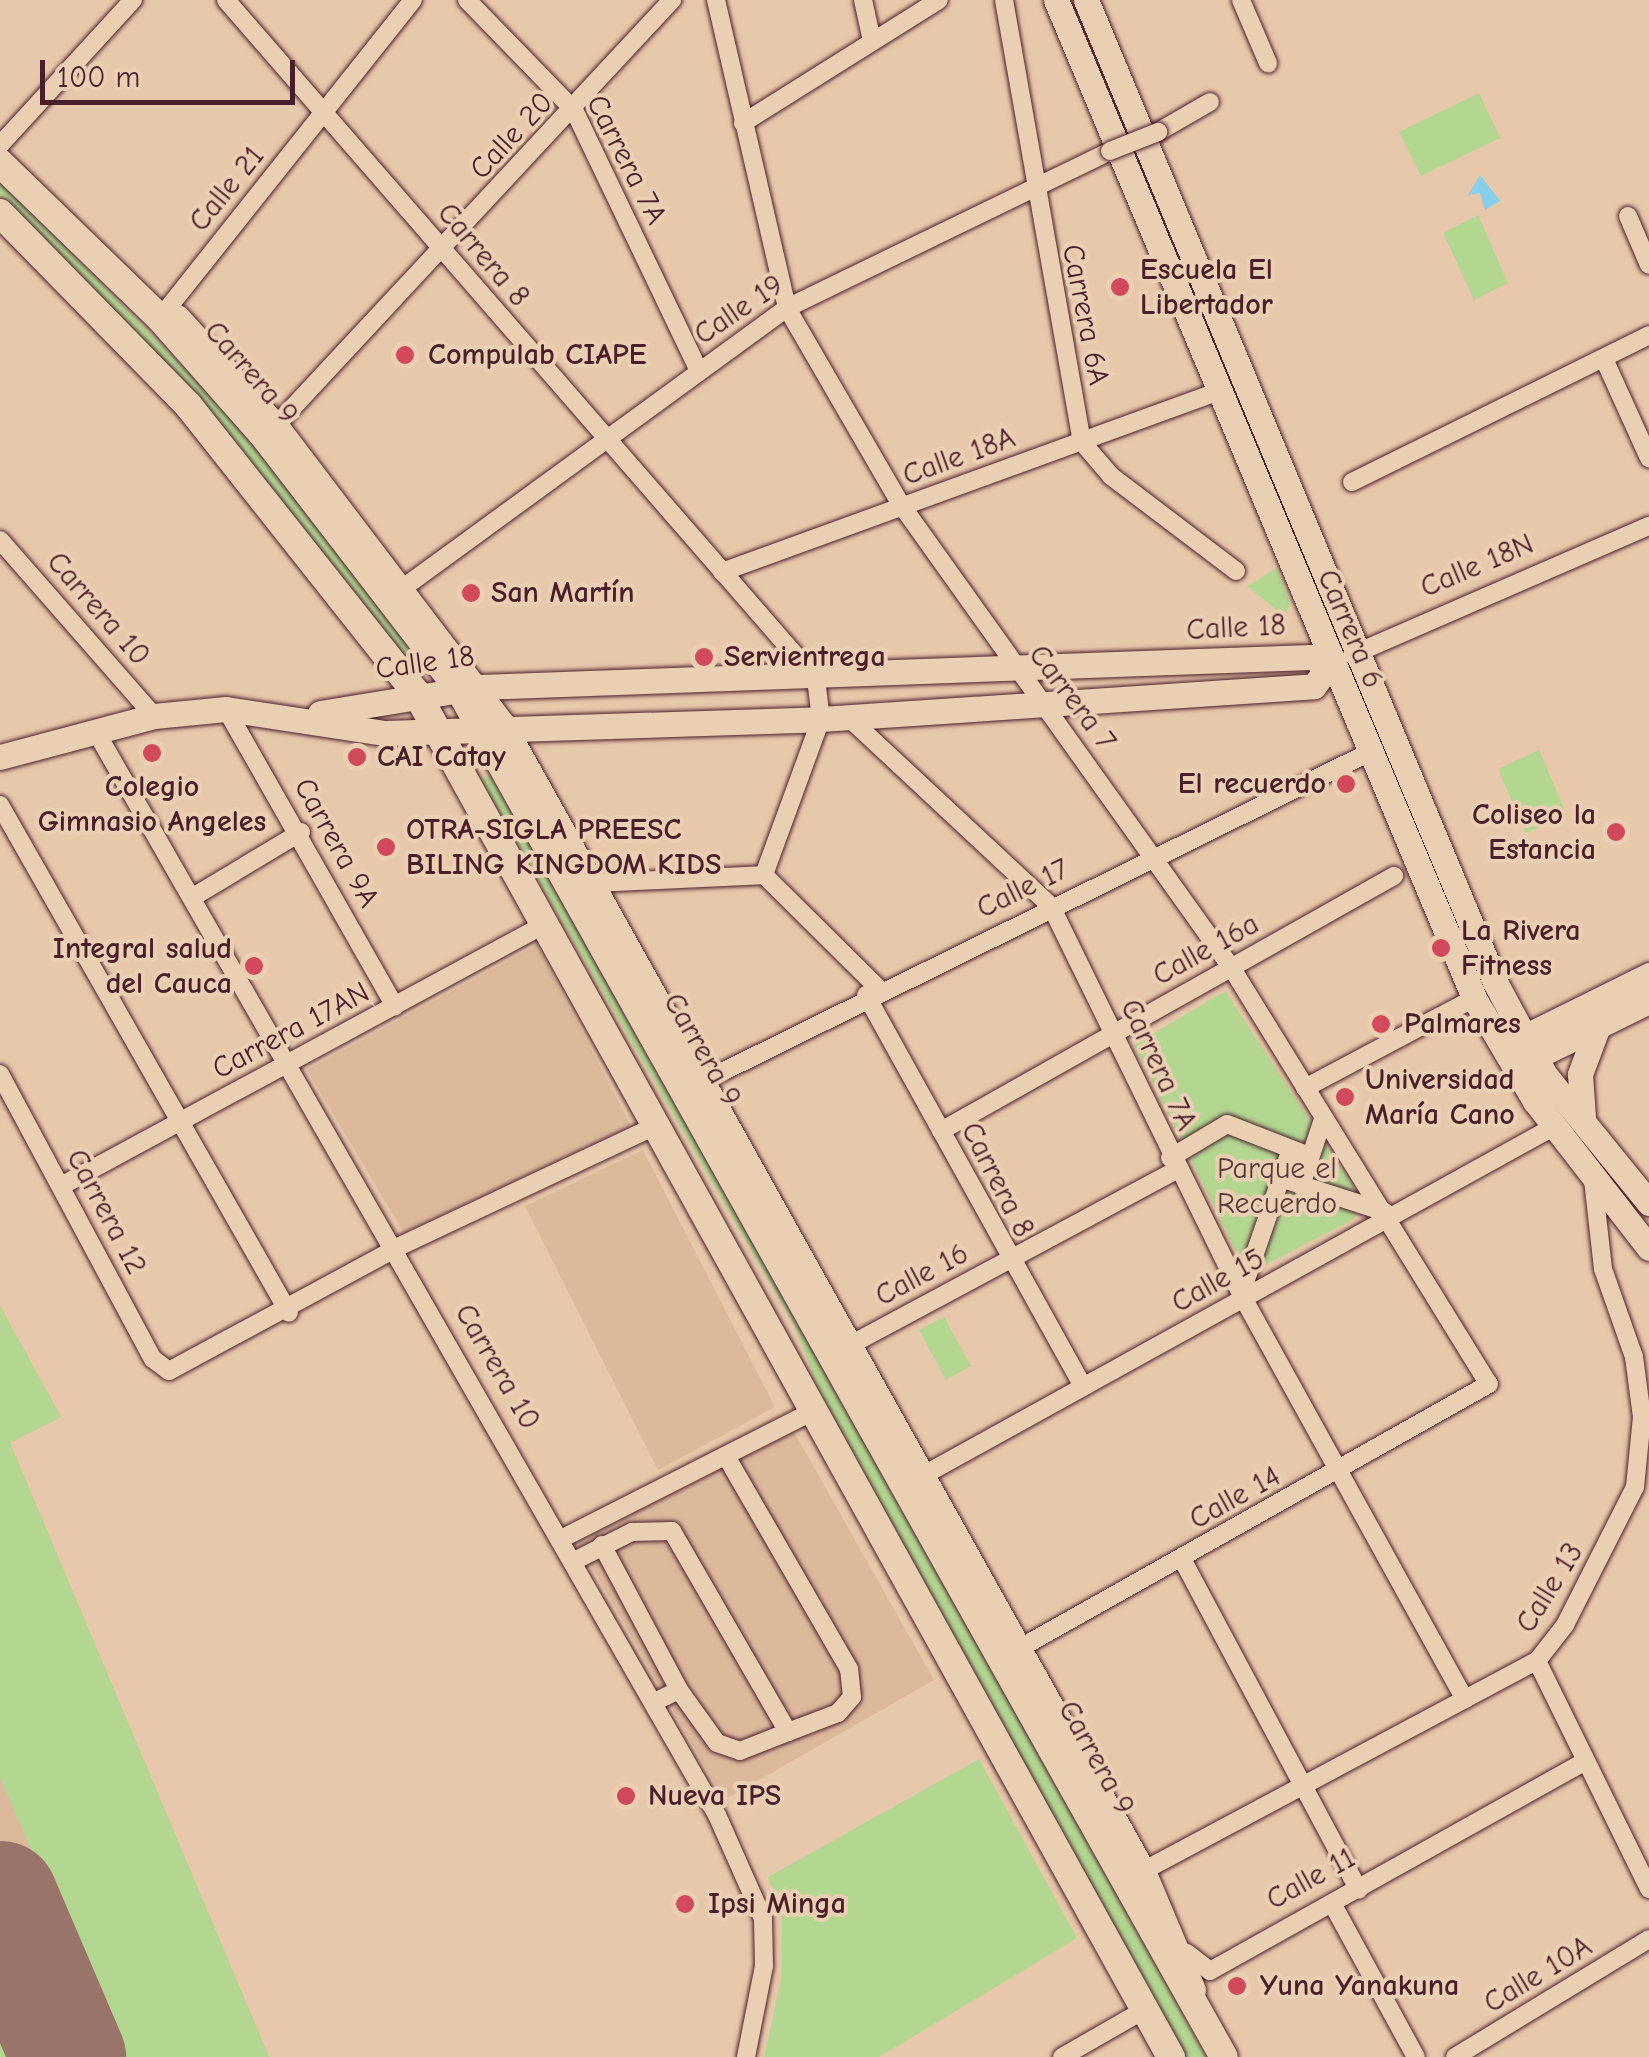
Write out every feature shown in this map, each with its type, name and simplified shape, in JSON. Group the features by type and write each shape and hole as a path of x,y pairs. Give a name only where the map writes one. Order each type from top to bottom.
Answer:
{"main road":[{"name":"Carrera 9","path":"0,163 164,312 270,431 469,688 916,1479 958,1574 1012,1652 1224,2057"},
{"path":"0,213 188,405 417,694 650,1128 1171,2057"},
{"path":"958,1574 992,1599"}],"street":[{"path":"134,0 0,146 164,312"},
{"name":"Carrera 8","path":"226,0 326,110 606,445 816,680"},
{"name":"Calle 21","path":"164,312 413,0"},
{"name":"Carrera 7A","path":"467,0 574,110 699,371"},
{"name":"Calle 20","path":"270,431 574,110 672,0"},
{"name":"Carrera 7","path":"716,0 787,308 902,506 1015,671 1043,701 1230,967 1490,1384"},
{"path":"863,0 872,41"},
{"path":"743,123 939,0"},
{"name":"Carrera 6A","path":"1004,0 1031,186 1082,442"},
{"name":"Carrera 6","path":"1056,0 1214,393 1308,612 1341,660 1368,753 1474,998 1517,1053 1583,1117 1649,1203"},
{"name":"Carrera 6","path":"1086,0 1341,660 1517,1053 1555,1126 1649,1248"},
{"path":"1241,0 1268,63"},
{"name":"Calle 19","path":"404,588 606,445 787,308 1031,186 1158,132 1210,102"},
{"path":"1628,216 1649,265"},
{"path":"1352,482 1605,361 1649,336"},
{"path":"1605,361 1649,458"},
{"name":"Calle 18A","path":"722,572 1214,393"},
{"path":"270,431 404,588 469,688"},
{"path":"1082,442 1111,476 1236,572"},
{"name":"Calle 18N","path":"1341,660 1649,526"},
{"name":"Carrera 10","path":"0,540 154,716"},
{"path":"1274,659 1308,612"},
{"name":"Calle 18","path":"310,715 469,688 816,680 1274,659 1341,660"},
{"name":"Calle 18","path":"310,715 385,732 822,719 1043,701 1314,686 1341,660"},
{"path":"591,883 764,874 822,719 816,680"},
{"path":"0,757 154,716 226,709 310,715"},
{"name":"Carrera 9A","path":"226,709 301,832 395,1006"},
{"name":"Carrera 7A","path":"848,717 1051,906 1174,1164 1242,1296 1465,1699"},
{"path":"533,785 533,754 566,725"},
{"path":"492,726 533,785 706,1080 852,1344 916,1479 992,1599 1012,1652 1143,1871 1169,1922 1196,2007"},
{"name":"Carrera 10","path":"96,730 576,1560 654,1702 762,1920 764,1966 746,2057"},
{"name":"Calle 17","path":"706,1080 872,992 1368,753"},
{"path":"0,805 288,1313 398,1247 650,1128"},
{"path":"193,897 301,832"},
{"name":"Carrera 8","path":"764,874 872,992 1007,1260 1083,1387"},
{"name":"Calle 16a","path":"941,1132 1394,876"},
{"name":"Carrera 17AN","path":"61,1186 541,926"},
{"path":"1517,1053 1649,976"},
{"path":"1305,1088 1474,998"},
{"path":"1517,1053 1598,1026 1649,1001"},
{"path":"1583,1117 1580,1074 1598,1026"},
{"name":"Carrera 12","path":"0,1074 153,1359 169,1371 288,1313"},
{"path":"1242,1296 1282,1178 1324,1118"},
{"name":"Calle 16","path":"852,1344 1174,1164 1226,1124 1300,1153"},
{"name":"Calle 15","path":"916,1479 1386,1214 1555,1126"},
{"path":"1300,1153 1301,1186"},
{"name":"Calle 13","path":"1143,1871 1302,1782 1537,1662 1592,1583 1635,1487 1642,1416 1634,1357 1603,1268 1592,1170"},
{"path":"1282,1178 1386,1214"},
{"name":"Calle 14","path":"1012,1652 1340,1472 1490,1384"},
{"path":"563,1538 728,1458 808,1413"},
{"path":"602,1545 679,1690 717,1742 740,1751 838,1713 852,1697 849,1669 728,1458"},
{"path":"576,1560 632,1532 672,1531 788,1732"},
{"path":"1182,1559 1359,1890"},
{"path":"1537,1662 1582,1763 1649,1889"},
{"path":"654,1702 679,1690"},
{"name":"Calle 11","path":"1169,1922 1202,1972 1333,1905 1582,1763"},
{"path":"1333,1905 1416,2057"},
{"name":"Calle 10A","path":"1455,2057 1649,1939"},
{"path":"1062,2057 1144,2010"}],"shaded area":[{"path":"537,945 631,1126 404,1233 307,1070"},
{"path":"643,1150 775,1407 658,1470 525,1206"},
{"path":"0,1306 61,1417 10,1443 269,2057 0,2057"},
{"path":"794,1432 934,1680 724,1800 578,1542"}],"green space":[{"path":"1479,93 1500,138 1421,176 1399,132"},
{"path":"0,180 249,434 420,654 407,662 238,444 0,195"},
{"path":"1478,215 1508,283 1474,300 1443,233"},
{"path":"1277,568 1290,603 1285,617 1247,586"},
{"path":"1539,750 1567,815 1526,833 1498,769"},
{"path":"492,773 1206,2057 1185,2057 1141,1979 821,1394 794,1325 481,780"},
{"name":"Parque el Recuerdo","path":"1225,991 1359,1195 1354,1219 1257,1269 1236,1251 1134,1045"},
{"path":"0,1306 61,1417 10,1443 269,2057 121,2057 0,1778"},
{"path":"944,1317 971,1366 946,1380 919,1330"},
{"path":"979,1759 1077,1938 879,2057 764,2057 781,1980 782,1920 768,1877"},
{"path":"0,2004 23,2057 0,2057"}],"water":[{"path":"1480,175 1500,201 1485,210 1480,193 1468,195"}],"runway":[{"path":"0,1898 68,2057"}],"place":[{"name":"Escuela El Libertador","path":"1120,287"},
{"name":"Compulab CIAPE","path":"405,355"},
{"name":"San Martín","path":"471,593"},
{"name":"Servientrega","path":"704,657"},
{"name":"Colegio Gimnasio Angeles","path":"152,753"},
{"name":"CAI Catay","path":"357,757"},
{"name":"El recuerdo","path":"1346,784"},
{"name":"Coliseo la Estancia","path":"1616,832"},
{"name":"OTRA-SIGLA PREESC BILING KINGDOM KIDS","path":"386,847"},
{"name":"La Rivera Fitness","path":"1441,948"},
{"name":"Integral salud del Cauca","path":"254,966"},
{"name":"Palmares","path":"1381,1024"},
{"name":"Universidad María Cano","path":"1345,1097"},
{"name":"Nueva IPS","path":"626,1796"},
{"name":"Ipsi Minga","path":"685,1904"},
{"name":"Yuna Yanakuna","path":"1237,1986"}]}
